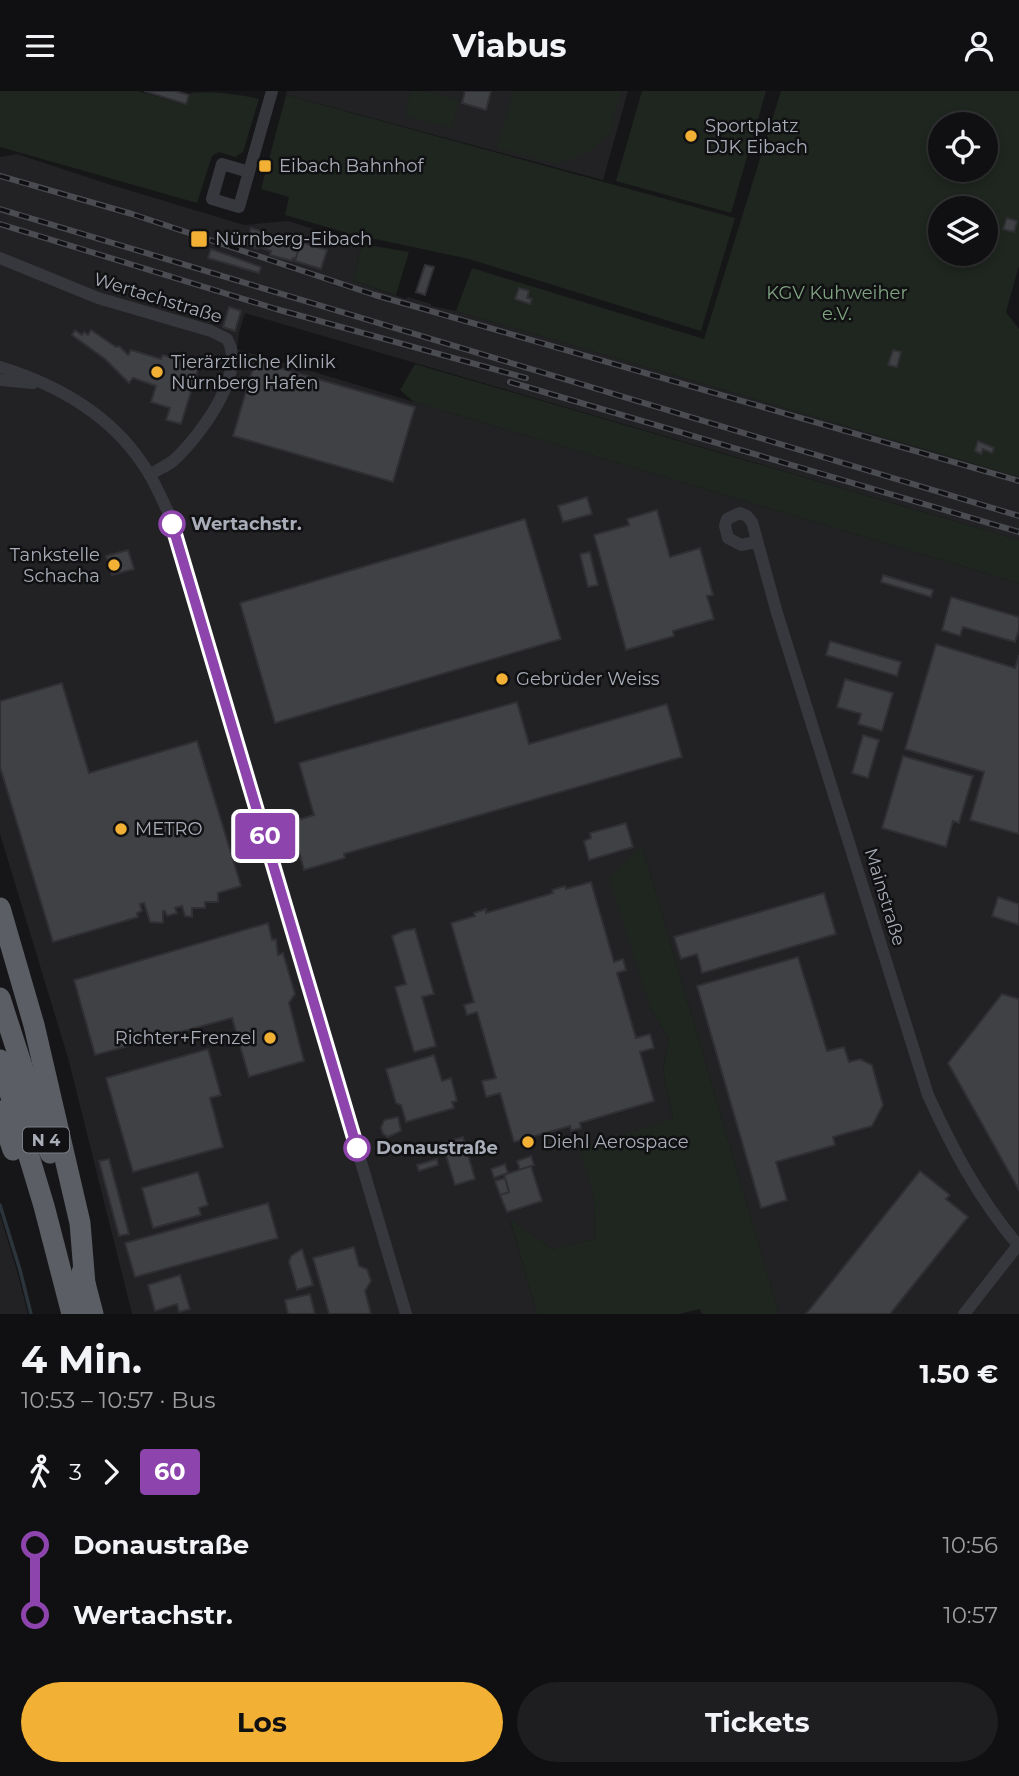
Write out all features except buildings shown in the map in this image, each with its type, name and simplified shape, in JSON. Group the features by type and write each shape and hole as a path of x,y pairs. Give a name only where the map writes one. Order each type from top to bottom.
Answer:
{"highway":[{"path":"0,908 34,1025 80,1223 85,1284"},
{"name":"N 4","path":"0,998 46,1138 93,1314"},
{"name":"N 4","path":"0,1060 40,1193 72,1314"},
{"path":"0,1111 41,1234 64,1282"}],"street":[{"path":"249,172 272,91"},
{"name":"Wertachstraße","path":"0,258 93,296 211,331 227,339 233,360 210,418 185,449 170,463 150,475"},
{"path":"0,367 68,395 94,412 133,451 150,475 170,516 406,1314"},
{"path":"0,380 44,384"},
{"name":"Mainstraße","path":"756,542 928,1095 955,1154 997,1220 1019,1245"},
{"path":"964,1314 1019,1245"}],"shaded area":[{"path":"287,91 628,91 603,180 286,95"},
{"path":"17,154 244,225 288,221 362,244 353,281 406,299 408,297 431,306 456,311 1019,477 1019,540 245,313 239,333 237,349 1019,583 1019,1314 779,1314 642,846 651,1010 669,1038 663,1070 673,1120 581,1148 594,1198 595,1239 552,1249 510,1220 537,1314 132,1314 68,1058 0,834 0,157"},
{"path":"0,1215 17,1271 28,1314 0,1314"}],"green space":[{"path":"0,91 138,91 186,105 191,93 225,93 259,99 243,152 235,157 219,152 212,156 197,203 0,147"},
{"path":"411,91 423,91 459,100 452,128 405,116"},
{"path":"513,91 621,91 609,135 589,151 556,164 497,148"},
{"name":"Sportplatz DJK Eibach","path":"642,91 766,91 731,213 616,181"},
{"name":"KGV Kuhweiher e.V.","path":"781,91 1019,91 1019,266 1006,312 1019,329 1019,477 456,311 472,268 704,339"},
{"path":"286,95 735,218 701,331 469,259 347,233 285,215 289,197 261,189"},
{"path":"362,244 409,252 396,295 353,281"},
{"path":"415,364 1019,540 1019,583 414,402 400,390"},
{"path":"642,846 779,1314 702,1314 700,1309 679,1314 537,1314 510,1219 552,1249 595,1239 594,1198 580,1148 673,1119 663,1070 669,1038 651,1010 609,879"}],"waterway":[{"path":"0,1205 31,1314"}],"railway":[{"path":"0,176 132,214 375,295 1019,481"},
{"path":"0,209 1019,516"},
{"path":"0,224 276,309 526,378"},
{"path":"510,382 1019,532"}],"bus line":[{"name":"60","path":"172,524 357,1148"}],"place":[{"name":"Sportplatz DJK Eibach","path":"691,136"},
{"name":"Eibach Bahnhof","path":"265,166"},
{"name":"Nürnberg-Eibach","path":"199,239"},
{"name":"Tierärztliche Klinik Nürnberg Hafen","path":"157,372"},
{"name":"Wertachstr.","path":"172,524"},
{"name":"Tankstelle Schacha","path":"114,565"},
{"name":"Gebrüder Weiss","path":"502,679"},
{"name":"METRO","path":"121,829"},
{"name":"Richter+Frenzel","path":"270,1038"},
{"name":"Diehl Aerospace","path":"528,1142"},
{"name":"Donaustraße","path":"357,1148"}]}
